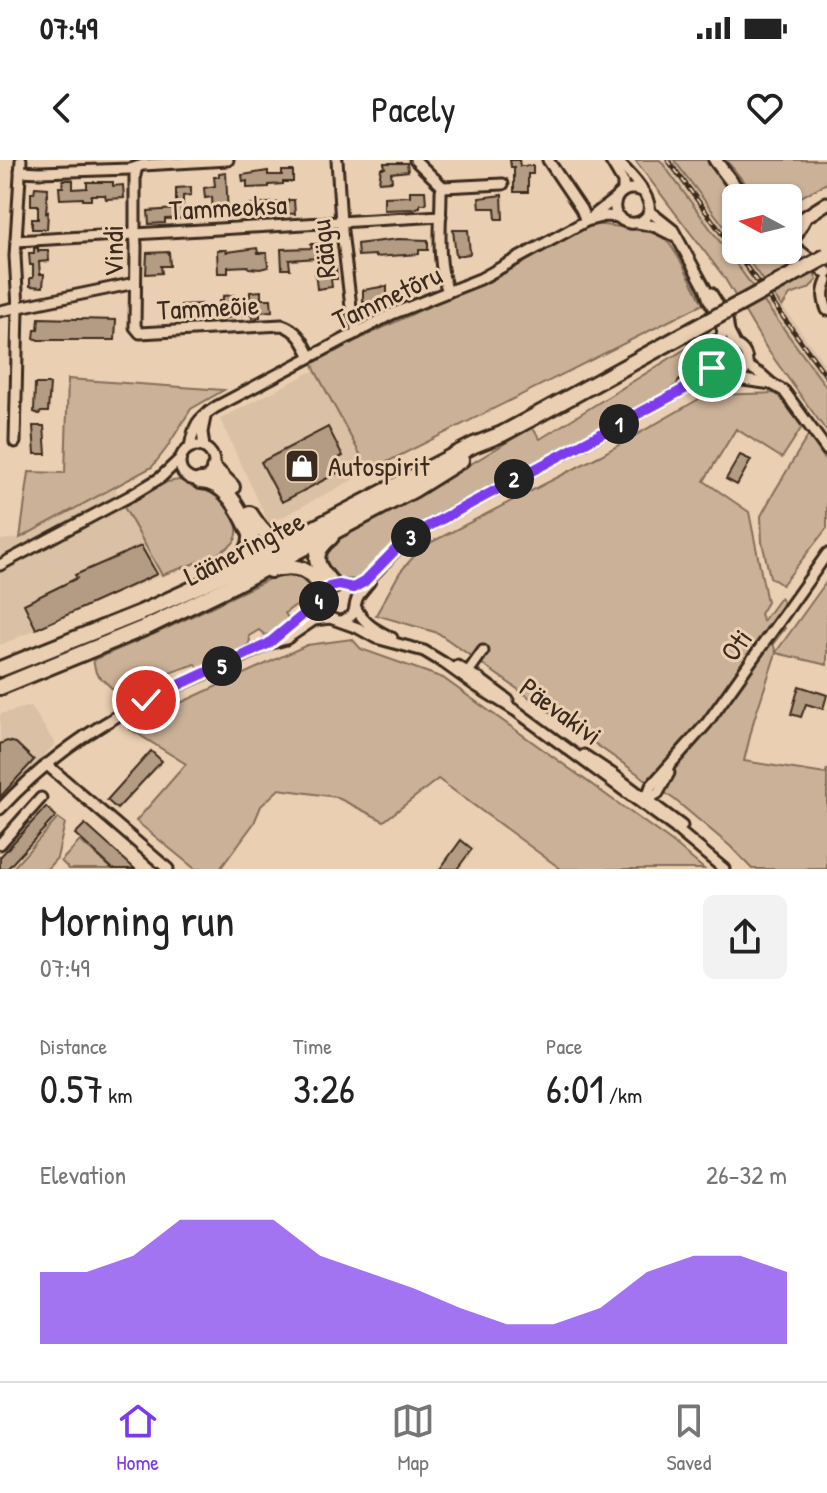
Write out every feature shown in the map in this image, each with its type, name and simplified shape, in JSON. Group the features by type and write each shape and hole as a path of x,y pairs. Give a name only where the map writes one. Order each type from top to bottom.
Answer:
{"highway":[{"name":"Lääneringtee","path":"0,687 149,626 233,585 413,490 502,434 827,256"},
{"name":"Lääneringtee","path":"0,669 173,598 263,555 474,445 502,434"},
{"path":"214,469 235,490 260,530 268,536 289,537 331,519"},
{"path":"173,598 246,553 252,541 248,527 224,491 209,481 200,481"},
{"path":"332,592 318,566 319,550 321,544 347,525"},
{"path":"233,585 285,566 308,572 332,592"}],"street":[{"path":"15,442 16,241 21,160"},
{"path":"20,171 228,160"},
{"name":"Räägu","path":"337,160 341,223 357,333"},
{"path":"415,160 443,187 503,184"},
{"path":"548,160 586,221"},
{"path":"613,160 649,200 647,216 638,223"},
{"path":"613,160 623,182 615,208 619,217 628,223 654,226 675,236"},
{"path":"715,160 733,184"},
{"name":"Vindi","path":"137,167 135,327 140,333"},
{"path":"443,187 441,262 448,292"},
{"path":"620,194 632,188 642,191"},
{"name":"Tammetõru","path":"206,413 411,305 482,278 586,221 620,194"},
{"path":"802,220 827,203"},
{"path":"649,211 673,230 705,288 723,332 719,347 711,359 665,399"},
{"name":"Tammeoksa","path":"16,241 441,216"},
{"name":"Tammetõru","path":"586,221 605,216 619,217"},
{"path":"802,223 805,218"},
{"path":"802,254 827,273"},
{"path":"827,281 823,289 827,310"},
{"path":"0,311 135,283"},
{"path":"705,288 727,319 729,332 744,354 746,365 736,379"},
{"name":"Tammeõie","path":"140,333 282,325 297,334 311,357"},
{"path":"719,347 736,346"},
{"path":"711,359 717,376 726,380 772,384"},
{"path":"746,365 784,391 827,450"},
{"path":"268,644 332,592 359,585 416,533 665,399 706,378 717,376"},
{"path":"204,447 202,432 206,413"},
{"path":"0,565 160,478 190,447 196,423 206,413"},
{"path":"180,459 181,470 188,479 200,481 208,477 214,469 211,452 204,447 190,447"},
{"path":"160,478 184,475"},
{"name":"Oti","path":"644,803 658,793 676,759 714,713 827,554"},
{"path":"341,621 351,616 376,571"},
{"path":"330,618 322,610 332,592"},
{"name":"Päevakivi","path":"332,592 356,604 364,622 374,629 391,638 433,651 466,675"},
{"path":"0,809 46,764 96,729 146,700 268,644 286,639 314,620 330,618"},
{"name":"Päevakivi","path":"330,618 376,638 424,651 481,680 614,775 724,869"},
{"path":"466,675 483,651"},
{"path":"46,764 168,869"},
{"path":"0,844 41,798"},
{"name":"Päevakivi","path":"644,803 690,832 732,869"}],"shaded area":[{"path":"635,160 660,160 722,245 722,264 736,264 827,388 827,432 767,349 724,277"},
{"path":"660,160 674,160 722,223 722,245"},
{"path":"674,160 707,160 724,184 722,223"},
{"path":"726,160 827,160 827,183 802,196 802,184 746,184"},
{"path":"591,224 640,230 665,239 703,304 369,471 312,361 440,301 485,284"},
{"path":"736,264 751,264 827,367 827,388"},
{"path":"751,264 802,264 813,272 817,280 808,289 790,295 782,307"},
{"path":"716,333 698,366 658,397 420,523 394,542 367,572 352,582 343,582 328,570 323,556 333,542 344,535 532,427 540,439"},
{"path":"315,370 369,471 269,524 220,419"},
{"path":"68,379 224,390 191,409 152,467 20,538 29,472 65,473"},
{"path":"778,393 802,427 782,458 736,429 704,481 749,512 767,602 760,614 763,621 780,598 783,602 766,629 772,642 785,628 773,644 776,652 827,581 827,665 776,653 744,761 825,774 827,769 827,869 752,869 730,846 675,800 438,633 376,615 400,572 422,547 601,455 706,395"},
{"path":"809,434 827,463 827,528 782,585 770,577 762,542 761,516"},
{"path":"179,480 215,492 232,514 236,523 236,539 225,549 162,575 124,507 167,482"},
{"path":"115,488 162,575 0,645 0,540 20,538"},
{"path":"286,574 302,576 316,590 305,605 293,607 285,613 289,620 278,630 265,635 259,630 249,636 247,647 199,669 196,664 157,678 139,687 124,700 96,673 93,660"},
{"path":"352,639 361,649 443,678 672,842 704,869 561,869 438,779 384,821 336,797 279,789 261,806 254,823 220,869 195,869 136,821 186,764 130,729 307,645"},
{"path":"31,706 55,744 0,801 0,714"},
{"path":"58,818 65,823 57,858 47,869 12,869"},
{"path":"80,841 112,869 69,869 61,861"}],"building":[{"path":"510,160 519,160 520,166 533,166 533,174 528,174 528,192 514,192 514,167 511,167"},
{"path":"384,163 407,163 408,171 391,173 392,181 379,182"},
{"path":"268,171 268,175 282,175 282,171 293,171 293,182 247,188 247,181 243,182 242,175"},
{"path":"226,172 228,216 213,215 212,197 205,198 204,188 215,186 214,177"},
{"path":"63,180 73,180 73,189 87,188 87,182 113,182 113,186 123,185 124,198 106,199 105,195 91,195 91,200 60,199 59,187 63,187"},
{"path":"35,187 48,188 47,229 32,229 32,219 38,219 38,205 31,205 31,193 34,193"},
{"path":"191,187 191,195 183,196 183,208 190,208 191,218 165,219 165,223 149,224 148,211 176,209 176,188"},
{"path":"410,191 425,191 426,204 413,209 384,210 384,197 410,196"},
{"path":"502,195 503,219 496,219 495,208 480,208 479,198"},
{"path":"294,200 295,214 253,217 253,212 248,212 248,205"},
{"path":"453,230 468,230 470,254 456,256"},
{"path":"398,239 428,240 428,250 419,250 419,254 358,256 357,244"},
{"path":"311,244 331,244 332,257 289,260 290,269 282,269 281,249 312,248"},
{"path":"34,248 38,248 38,252 48,250 49,261 39,262 40,274 44,274 43,287 30,286 33,265 30,265 29,253 34,253"},
{"path":"257,248 258,253 267,253 268,267 228,267 228,273 218,273 217,250 226,252"},
{"path":"169,252 170,266 161,266 162,273 146,274 147,253"},
{"path":"336,268 337,279 331,279 332,287 317,289 315,271"},
{"path":"387,286 384,301 366,305 363,302 363,290"},
{"path":"261,291 261,299 271,299 272,311 260,312 260,317 252,318 251,314 220,319 219,301 223,301 223,296 234,295 234,300 250,299 250,292"},
{"path":"201,304 201,318 180,322 181,305"},
{"path":"39,318 116,320 115,340 38,340 34,338"},
{"path":"35,384 50,384 48,412 34,412"},
{"path":"33,426 44,426 46,454 35,454"},
{"name":"Autospirit","path":"328,427 343,456 337,459 343,470 282,502 261,462"},
{"path":"740,455 751,460 737,485 726,479"},
{"path":"141,546 157,574 36,629 24,604 77,578 75,575"},
{"path":"799,686 827,695 823,709 806,704 801,717 791,714"},
{"path":"7,741 16,743 34,760 0,797 0,744"},
{"path":"151,751 162,761 117,809 107,800"},
{"path":"46,807 56,816 7,869 0,869 0,857"},
{"path":"85,824 135,869 113,869 75,834"},
{"path":"461,840 472,849 457,869 440,869"}],"railway":[{"path":"668,160 827,377"}],"place":[{"name":"Autospirit","path":"302,466"}],"route":[{"path":"146,700 264,647 303,617 329,587 339,585 353,588 364,582 416,533 690,386 717,376 712,368"}]}
